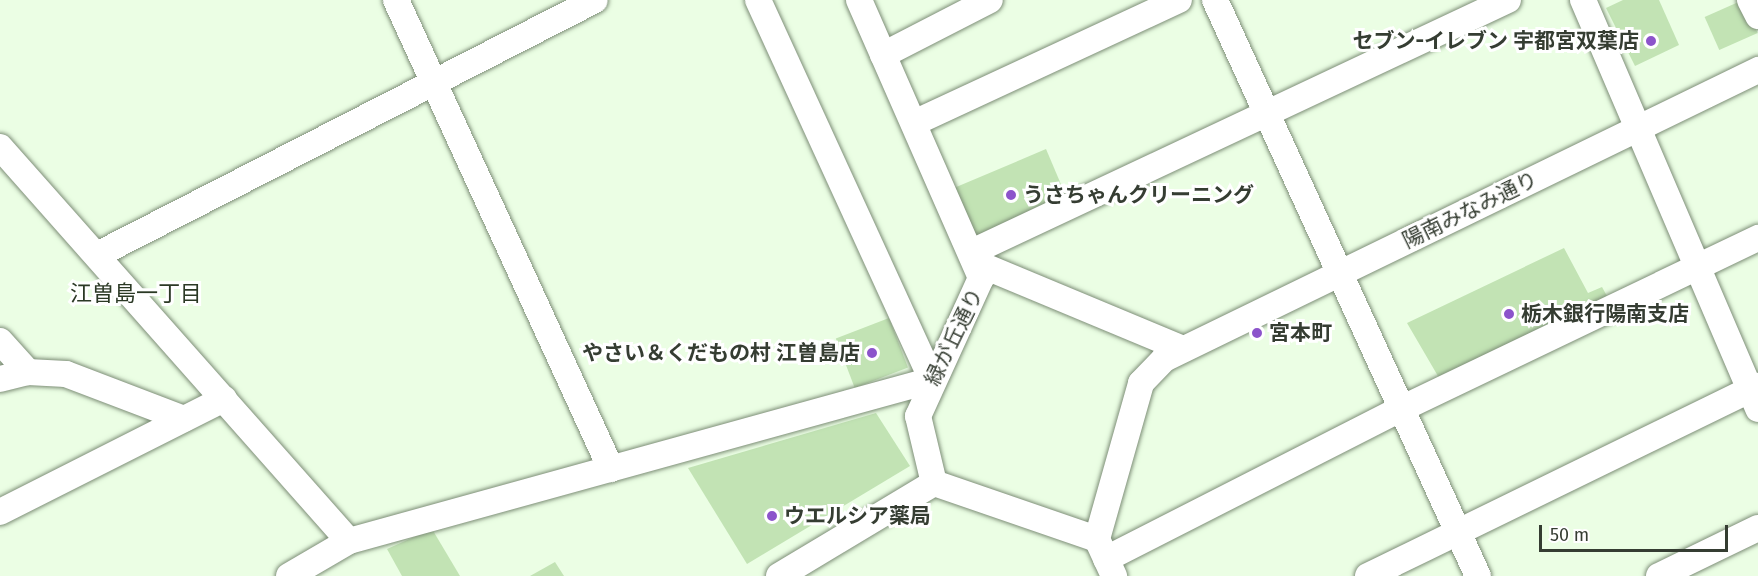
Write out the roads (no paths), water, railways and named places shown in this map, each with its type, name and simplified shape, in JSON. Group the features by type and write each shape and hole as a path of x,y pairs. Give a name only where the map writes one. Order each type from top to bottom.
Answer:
{"street":[{"path":"396,0 611,469"},
{"path":"97,255 595,0"},
{"path":"289,576 349,541 932,380 758,0"},
{"name":"緑が丘通り","path":"859,0 976,258 980,291 932,380 918,427 934,483"},
{"path":"883,55 990,0"},
{"path":"914,123 1179,0"},
{"path":"1215,0 1338,274 1478,576"},
{"path":"976,258 1508,0"},
{"path":"1368,576 1755,395 1583,0"},
{"path":"1750,0 1758,16"},
{"name":"陽南みなみ通り","path":"1106,558 1141,383 1182,349 1758,70"},
{"path":"0,147 349,541"},
{"path":"779,576 934,483 1106,558 1401,409 1699,269 1758,238"},
{"path":"976,258 1182,349"},
{"path":"0,341 28,372"},
{"path":"0,379 28,372 66,374 184,419"},
{"path":"0,512 224,399"},
{"path":"1659,576 1758,528"}],"place":[{"name":"セブン-イレブン 宇都宮双葉店","path":"1651,41"},
{"name":"うさちゃんクリーニング","path":"1011,195"},
{"name":"栃木銀行陽南支店","path":"1509,314"},
{"name":"宮本町","path":"1257,333"},
{"name":"やさい＆くだもの村 江曽島店","path":"872,353"},
{"name":"ウエルシア薬局","path":"772,516"}],"district":[{"name":"江曽島一丁目","path":"136,294"}]}
